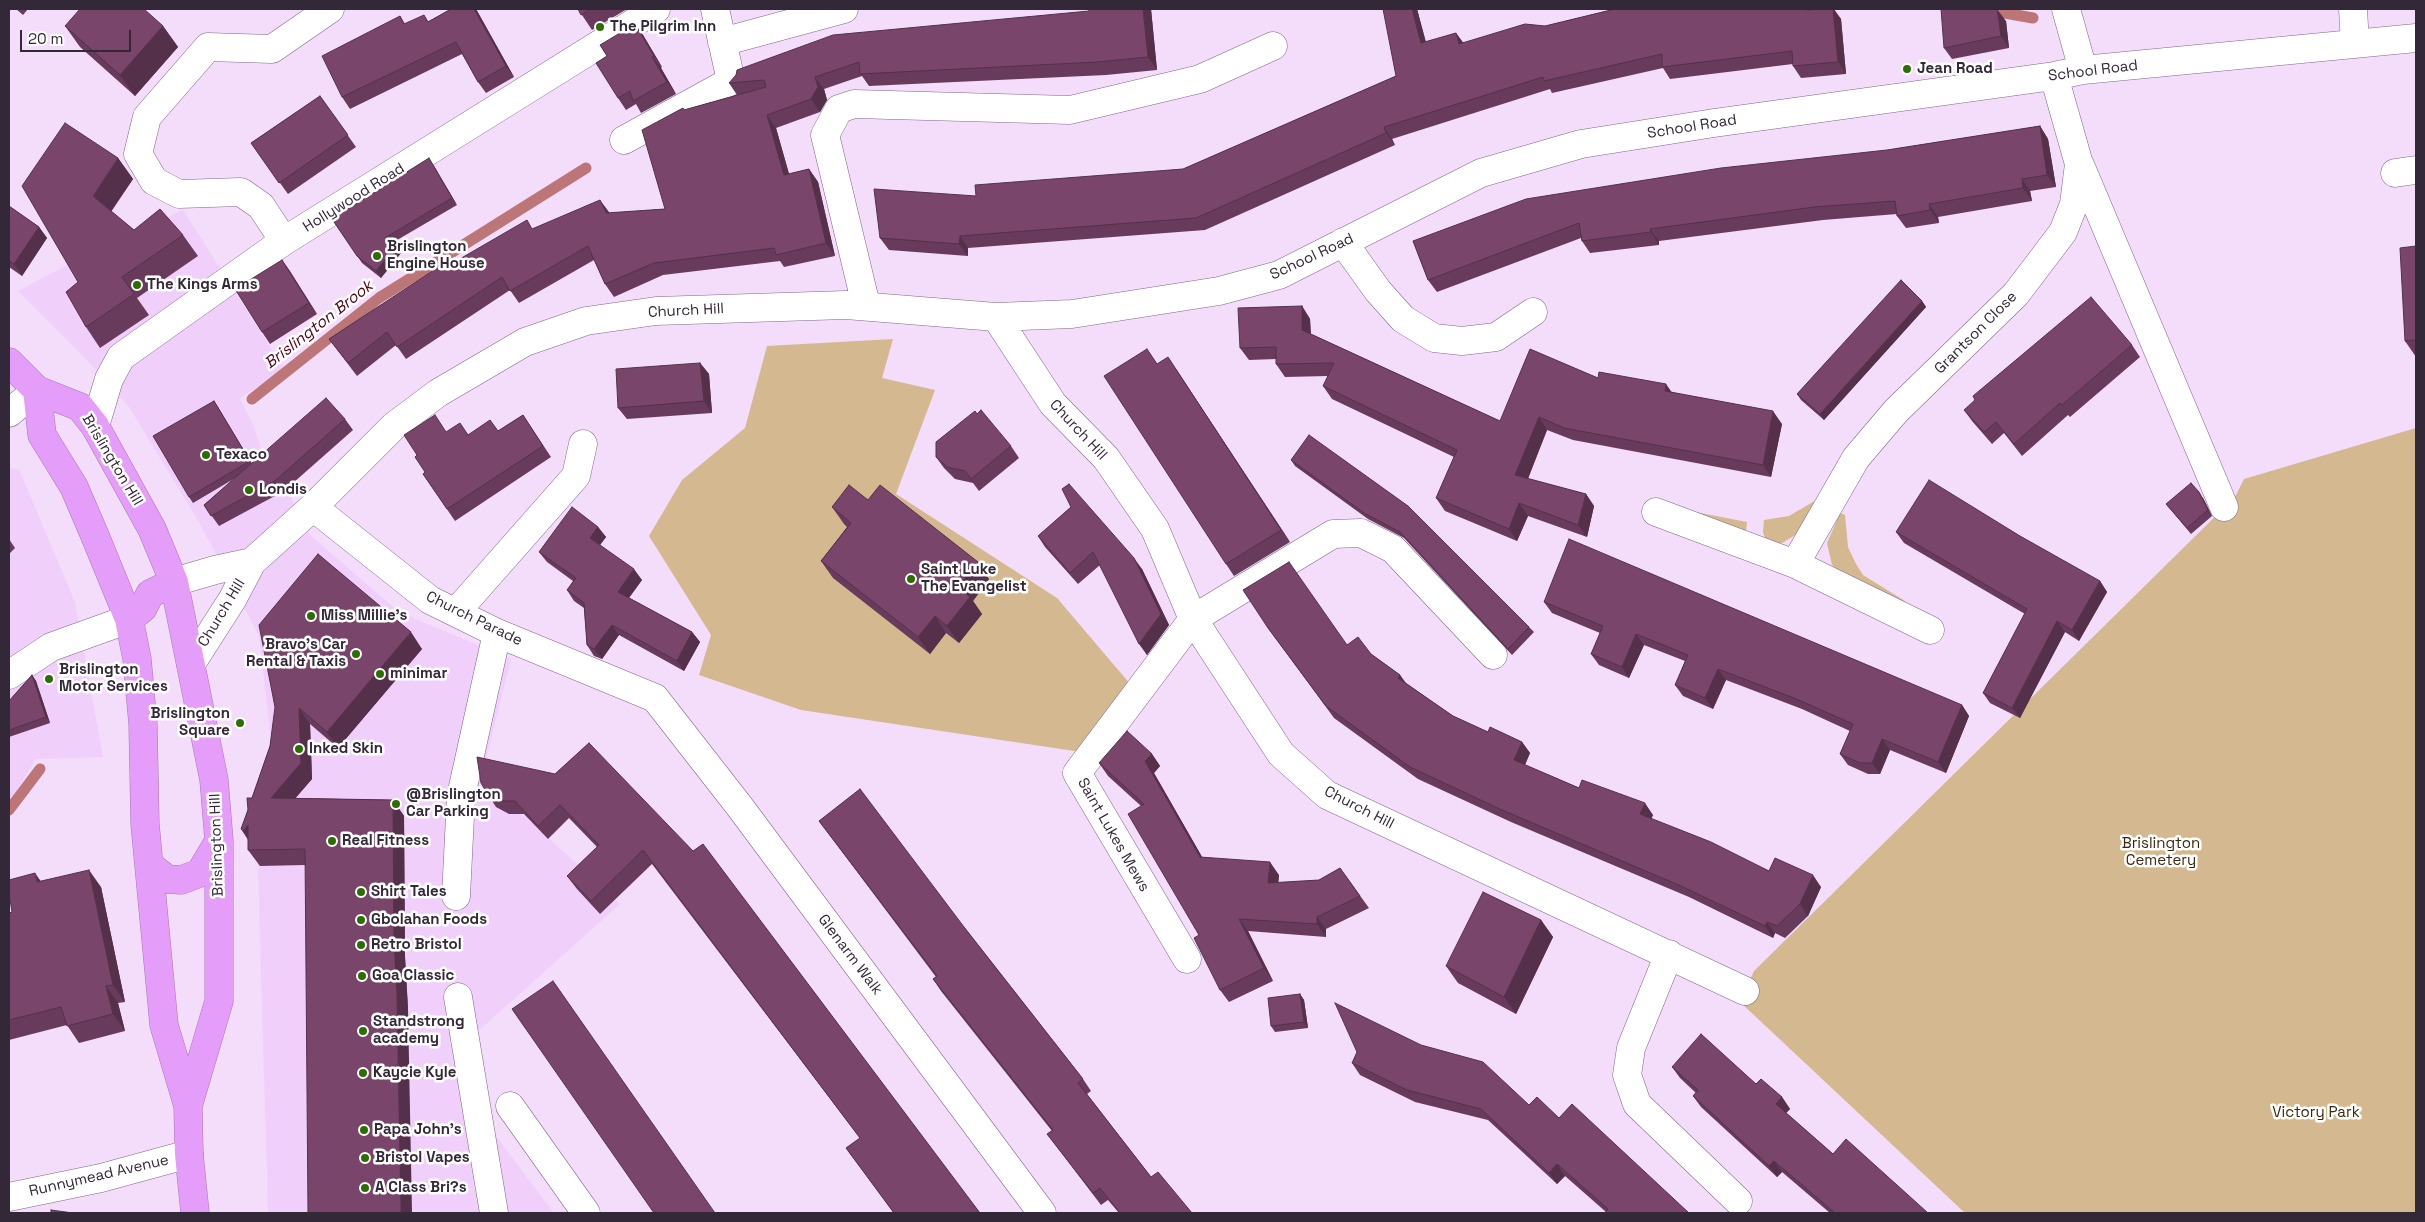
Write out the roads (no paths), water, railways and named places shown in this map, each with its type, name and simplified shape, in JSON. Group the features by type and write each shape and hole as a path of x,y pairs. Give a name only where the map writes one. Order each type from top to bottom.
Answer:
{"highway":[{"path":"9,362 36,390"},
{"name":"Brislington Hill","path":"188,1106 219,1001 219,841 214,780 174,582 152,529 94,426 80,408 36,390 42,435 74,487 128,619 137,660 144,724 145,824 164,1024 188,1106 189,1154 195,1213"},
{"path":"128,619 143,608 150,594 174,582"},
{"path":"149,866 167,879 181,880 200,872 219,841"}],"street":[{"path":"284,241 261,206 241,192 179,194 154,181 138,154 147,117 208,47 272,49 330,9"},
{"name":"Hollywood Road","path":"94,426 109,379 121,357 284,241 656,9"},
{"path":"624,140 731,81 714,9"},
{"path":"722,42 844,9"},
{"path":"2066,9 2083,70"},
{"path":"2353,9 2355,44"},
{"name":"School Road","path":"996,317 1072,314 1219,291 1279,275 1481,173 1581,144 1714,123 2054,76 2083,70 2416,38"},
{"path":"866,305 825,135 839,109 854,104 1070,110 1200,79 1273,46"},
{"name":"Grantson Close","path":"1795,564 1856,458 1896,411 2016,294 2063,232 2074,204 2079,164 2054,76"},
{"path":"2079,164 2224,507"},
{"path":"1343,242 1378,291 1403,319 1434,338 1462,342 1496,337 1532,312"},
{"name":"Church Hill","path":"191,664 232,600 252,562 313,507 394,426 438,393 525,342 586,322 656,311 866,305 996,317 1053,404 1106,458 1154,529 1194,619 1281,754 1327,795 1745,991"},
{"path":"9,413 36,390"},
{"path":"456,612 576,476 583,444"},
{"name":"Church Parade","path":"313,507 430,600 497,633 655,698"},
{"path":"1656,512 1795,564 1930,630"},
{"path":"1194,619 1332,534 1361,533 1393,549 1493,655"},
{"name":"Church Hill","path":"174,582 252,562"},
{"path":"9,675 51,647 128,619"},
{"name":"Saint Lukes Mews","path":"1187,959 1077,773 1194,619"},
{"path":"456,896 461,796 497,633"},
{"name":"Glenarm Walk","path":"655,698 740,807 1042,1213"},
{"path":"1669,954 1631,1048 1627,1075 1637,1104 1738,1201"},
{"path":"458,997 494,1213"},
{"path":"510,1106 586,1213"},
{"name":"Runnymead Avenue","path":"9,1197 101,1178 189,1154"}],"waterway":[{"name":"Brislington Brook","path":"1982,9 2033,18"},
{"name":"Brislington Brook","path":"252,399 379,298 586,168"},
{"name":"Brislington Brook","path":"9,810 40,769"}],"place":[{"name":"The Pilgrim Inn","path":"600,27"},
{"name":"Jean Road","path":"1907,69"},
{"name":"Brislington Engine House","path":"377,256"},
{"name":"The Kings Arms","path":"137,285"},
{"name":"Texaco","path":"206,455"},
{"name":"Londis","path":"249,490"},
{"name":"Saint Luke The Evangelist","path":"911,579"},
{"name":"Miss Millie's","path":"311,616"},
{"name":"Bravo's Car Rental & Taxis","path":"356,654"},
{"name":"minimar","path":"380,674"},
{"name":"Brislington Motor Services","path":"49,679"},
{"name":"Brislington Square","path":"240,723"},
{"name":"Inked Skin","path":"299,749"},
{"name":"@Brislington Car Parking","path":"396,804"},
{"name":"Real Fitness","path":"332,841"},
{"name":"Shirt Tales","path":"361,892"},
{"name":"Gbolahan Foods","path":"361,920"},
{"name":"Retro Bristol","path":"361,945"},
{"name":"Goa Classic","path":"362,976"},
{"name":"Standstrong academy","path":"363,1031"},
{"name":"Kaycie Kyle","path":"363,1073"},
{"name":"Papa John's","path":"364,1130"},
{"name":"Bristol Vapes","path":"365,1158"},
{"name":"A Class Bri?s","path":"365,1188"}],"park label":[{"name":"Brislington Cemetery","path":"2161,852"},
{"name":"Victory Park","path":"2316,1113"}]}
